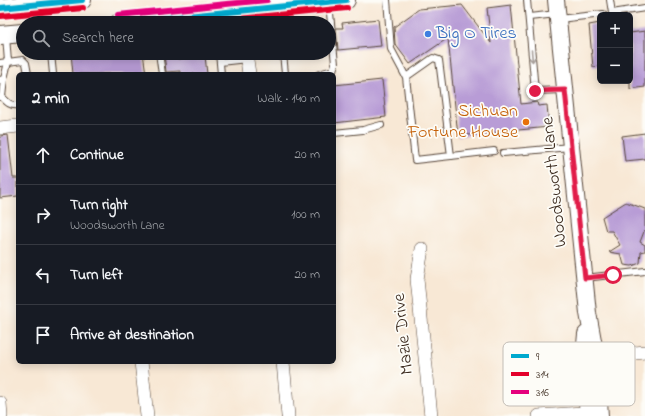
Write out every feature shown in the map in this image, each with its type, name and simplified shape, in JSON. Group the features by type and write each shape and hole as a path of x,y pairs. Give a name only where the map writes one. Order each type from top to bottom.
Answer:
{"main road":[{"path":"0,8 82,0"},
{"path":"212,16 239,11 280,15 337,1"}],"street":[{"name":"Woodsworth Lane","path":"557,11 588,313 593,342"},
{"path":"247,60 249,72"},
{"path":"0,128 16,126"},
{"name":"Mazie Drive","path":"422,249 417,279 431,416"},
{"name":"Woodsworth Lane","path":"585,342 588,313"},
{"path":"635,353 645,352"},
{"path":"141,364 147,416"},
{"path":"282,364 288,416"},
{"path":"0,403 1,416"},
{"path":"539,416 594,414"}],"lane":[{"path":"386,0 391,49 406,77 415,160 494,151"},
{"path":"527,0 535,91 565,90"},
{"path":"610,0 612,13 645,8"},
{"path":"336,32 337,1"},
{"path":"529,17 557,11 597,14"},
{"path":"10,34 8,62 2,79 1,97 8,104 16,106"},
{"path":"406,77 433,58 439,60 451,156"},
{"path":"0,63 23,60 26,63 28,72"},
{"path":"52,60 53,72"},
{"path":"160,60 162,72"},
{"path":"221,72 220,62 229,60"},
{"path":"284,60 285,72"},
{"path":"326,72 333,70 335,60"},
{"path":"336,134 362,130 381,124"},
{"path":"503,152 571,146"},
{"path":"585,278 645,271"}],"building":[{"path":"462,5 491,43 487,8 511,5 521,104 537,102 538,106 547,105 549,127 458,136 448,38 410,64 395,44 394,27 419,9"},
{"path":"378,19 381,46 338,50 336,28 343,28 342,23"},
{"path":"597,24 597,66 593,67 589,25"},
{"path":"645,31 645,87 630,89 630,84 633,84 633,33"},
{"path":"72,60 144,60 146,72 73,72"},
{"path":"165,60 205,60 207,72 166,72"},
{"path":"382,80 386,117 336,123 336,85"},
{"path":"645,133 645,159 625,161 622,136"},
{"path":"8,135 13,178 16,178 16,196 0,198 0,136"},
{"path":"626,202 645,209 645,229 640,242 645,245 645,251 641,252 640,263 632,266 624,265 621,254 609,252 620,245 612,231 606,231 602,217"}],"transit line":[{"name":"9","path":"0,8 82,0"},
{"name":"316","path":"118,15 267,0"},
{"name":"9","path":"188,16 346,0"},
{"name":"314","path":"1,16 83,8"},
{"name":"314","path":"268,16 347,8"}],"place":[{"name":"Big O Tires","path":"428,34"},
{"name":"Sichuan Fortune House","path":"526,122"}],"route":[{"path":"535,91 565,90 585,278 613,275"}]}
